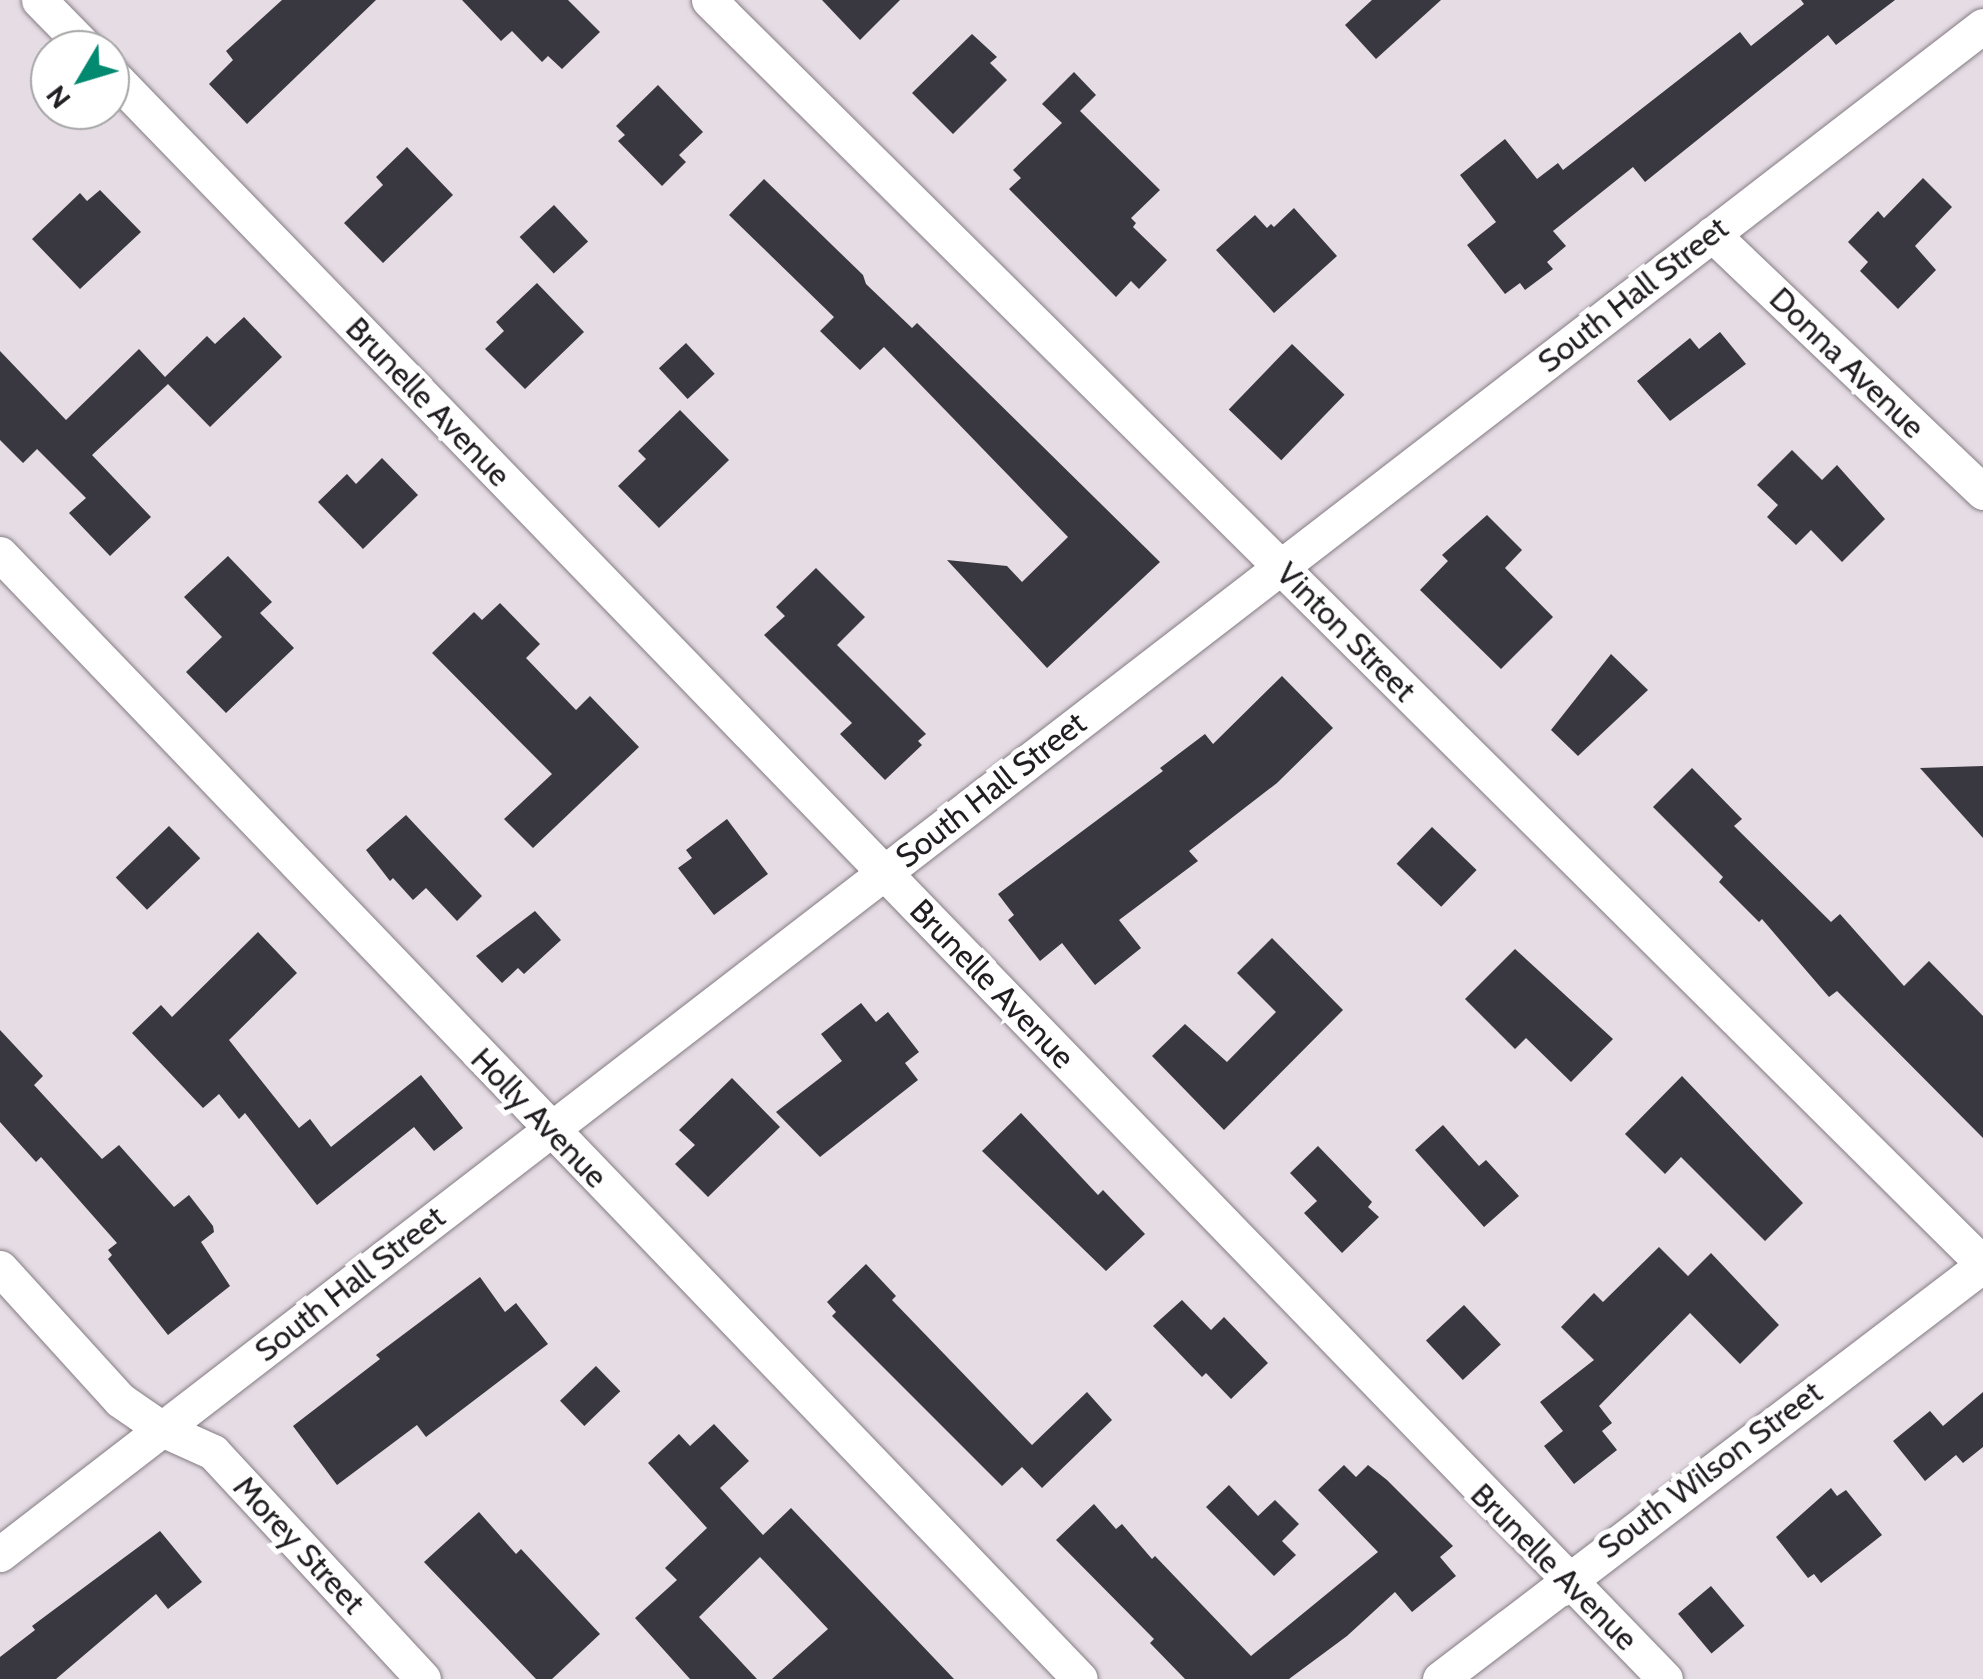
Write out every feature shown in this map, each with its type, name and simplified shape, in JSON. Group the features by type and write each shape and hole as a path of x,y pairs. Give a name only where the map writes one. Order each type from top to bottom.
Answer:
{"street":[{"path":"39,0 68,30"},
{"name":"Vinton Street","path":"709,0 1983,1264"},
{"name":"South Hall Street","path":"0,1554 1983,26"},
{"name":"Brunelle Avenue","path":"130,94 1665,1679"},
{"name":"Donna Avenue","path":"1712,234 1983,492"},
{"name":"Holly Avenue","path":"0,554 1080,1679"},
{"name":"South Wilson Street","path":"1440,1679 1983,1264"},
{"name":"Morey Street","path":"0,1268 120,1400 162,1429 213,1452 422,1679"}],"building":[{"path":"282,0 376,0 247,124 209,84 233,60 226,51"},
{"path":"462,0 568,0 600,32 562,69 548,56 542,62 512,31 501,41"},
{"path":"822,0 900,0 860,40"},
{"path":"1372,0 1441,0 1376,59 1345,25"},
{"path":"1801,0 1895,0 1836,45 1828,35 1645,182 1633,167 1553,231 1566,246 1547,262 1553,269 1525,290 1520,283 1505,294 1467,245 1496,222 1460,175 1505,139 1537,179 1558,163 1563,170 1740,32 1751,46 1804,4"},
{"path":"972,34 997,57 990,63 1007,80 953,134 912,93"},
{"path":"1074,72 1096,95 1080,111 1160,190 1131,218 1136,223 1133,227 1167,260 1139,289 1131,281 1116,297 1009,189 1021,178 1013,170 1062,123 1042,104"},
{"path":"658,85 703,132 679,155 686,162 662,186 618,141 625,135 616,126"},
{"path":"407,147 453,195 383,263 344,223 383,185 376,177"},
{"path":"1923,178 1952,207 1915,246 1936,270 1898,309 1860,271 1868,262 1848,242 1878,211 1884,218"},
{"path":"764,179 863,275 866,284 912,328 917,323 1160,562 1047,668 947,560 1007,566 1022,582 1068,537 884,347 860,370 820,331 834,317 729,215"},
{"path":"100,190 141,232 80,289 32,239 80,193 87,201"},
{"path":"554,205 588,242 554,274 520,237"},
{"path":"1294,208 1337,256 1274,313 1216,250 1255,215 1267,228 1271,224 1274,227"},
{"path":"537,283 584,332 525,389 485,349 504,331 496,322"},
{"path":"244,317 282,357 210,427 168,384 92,455 151,517 110,556 69,513 86,498 37,449 23,463 0,440 0,351 66,420 139,349 165,377 207,336 215,344"},
{"path":"1720,332 1746,364 1670,421 1637,381 1690,338 1699,349"},
{"path":"686,343 715,374 688,399 659,368"},
{"path":"1292,344 1345,395 1281,460 1229,409"},
{"path":"680,410 729,460 659,528 618,486 646,459 638,451"},
{"path":"1792,450 1822,480 1837,465 1885,519 1842,562 1811,530 1796,545 1767,517 1778,505 1757,485"},
{"path":"382,458 418,495 363,549 318,502 347,474 356,484"},
{"path":"1487,515 1522,550 1505,568 1553,617 1501,669 1420,590 1448,561 1442,555"},
{"path":"228,556 272,602 260,613 294,648 226,713 186,672 222,637 184,597"},
{"path":"816,568 865,617 837,645 926,734 918,741 922,745 885,780 840,734 852,723 764,635 785,616 776,607"},
{"path":"500,603 540,644 526,658 576,710 590,696 639,747 533,848 504,819 552,774 432,653 474,612 482,620"},
{"path":"1611,654 1648,690 1578,756 1551,730"},
{"path":"1282,676 1333,728 1277,783 1189,851 1198,861 1119,920 1141,948 1095,985 1062,943 1040,961 1008,920 1014,915 998,894 1163,771 1160,768 1205,734 1213,744"},
{"path":"1983,766 1983,838 1920,768"},
{"path":"1692,768 1742,819 1734,826 1831,922 1840,914 1904,986 1929,961 1983,1016 1983,1138 1837,991 1829,997 1762,919 1759,922 1719,882 1723,877 1653,807"},
{"path":"406,815 482,896 457,921 426,888 413,900 393,878 390,881 366,850"},
{"path":"727,819 768,874 714,915 678,868 692,858 686,850"},
{"path":"169,826 200,858 147,910 116,877"},
{"path":"1432,827 1477,870 1441,907 1397,864"},
{"path":"535,911 561,940 524,974 518,968 502,983 476,956"},
{"path":"258,932 297,973 229,1040 299,1128 310,1119 331,1147 421,1075 463,1128 434,1151 414,1127 317,1205 245,1113 239,1119 219,1094 203,1108 132,1033 161,1005 172,1017"},
{"path":"1272,938 1343,1010 1224,1130 1152,1056 1185,1024 1227,1062 1276,1012 1237,973"},
{"path":"1515,949 1613,1039 1571,1082 1526,1038 1515,1049 1465,999"},
{"path":"861,1003 876,1022 888,1012 919,1052 905,1063 918,1080 820,1157 776,1112 842,1061 821,1034"},
{"path":"0,1030 43,1076 34,1085 102,1159 119,1145 174,1207 189,1195 213,1226 214,1232 201,1242 230,1286 168,1335 108,1259 112,1255 108,1250 117,1243 41,1157 36,1162 0,1122"},
{"path":"1682,1076 1803,1203 1765,1241 1681,1157 1665,1174 1625,1134"},
{"path":"732,1078 780,1127 708,1197 675,1164 695,1145 679,1130"},
{"path":"1021,1113 1098,1195 1103,1190 1145,1234 1106,1271 982,1151"},
{"path":"1443,1125 1479,1166 1486,1160 1519,1196 1484,1227 1415,1150"},
{"path":"1318,1146 1372,1202 1368,1207 1379,1217 1342,1253 1304,1213 1317,1201 1290,1173"},
{"path":"1659,1247 1688,1276 1711,1253 1779,1325 1740,1364 1690,1313 1599,1406 1612,1423 1602,1431 1617,1450 1574,1484 1544,1446 1563,1431 1540,1402 1594,1360 1561,1327 1594,1293 1603,1302"},
{"path":"866,1264 896,1296 892,1300 1032,1445 1087,1392 1112,1420 1042,1488 1022,1467 1002,1486 832,1316 836,1312 827,1302"},
{"path":"480,1277 505,1312 516,1303 548,1344 426,1437 417,1425 337,1485 293,1426 380,1359 376,1355"},
{"path":"1182,1300 1211,1330 1224,1317 1268,1363 1231,1399 1206,1373 1202,1377 1153,1326"},
{"path":"1464,1305 1501,1344 1463,1380 1426,1340"},
{"path":"596,1366 620,1391 584,1426 560,1401"},
{"path":"1983,1392 1983,1447 1963,1463 1956,1455 1925,1481 1893,1441 1930,1411 1943,1426"},
{"path":"714,1424 749,1461 720,1488 763,1535 791,1508 954,1679 772,1679 828,1629 760,1557 699,1617 757,1679 690,1679 635,1618 677,1580 665,1568 707,1528 648,1463 679,1434 690,1446"},
{"path":"1344,1465 1356,1477 1368,1465 1387,1480 1453,1546 1440,1557 1456,1576 1412,1612 1395,1592 1347,1636 1289,1679 1185,1679 1150,1643 1154,1639 1056,1540 1094,1504 1116,1529 1122,1524 1152,1559 1155,1556 1251,1656 1378,1552 1318,1490"},
{"path":"1229,1485 1258,1516 1275,1500 1299,1524 1282,1541 1296,1555 1274,1576 1206,1507"},
{"path":"1831,1488 1837,1496 1846,1490 1882,1535 1821,1583 1814,1574 1808,1578 1776,1537"},
{"path":"479,1512 516,1554 521,1549 600,1634 552,1679 536,1679 424,1562"},
{"path":"160,1531 202,1582 168,1609 156,1594 56,1679 0,1679 0,1657 35,1630 32,1626"},
{"path":"1711,1586 1744,1626 1711,1653 1678,1614"}]}
